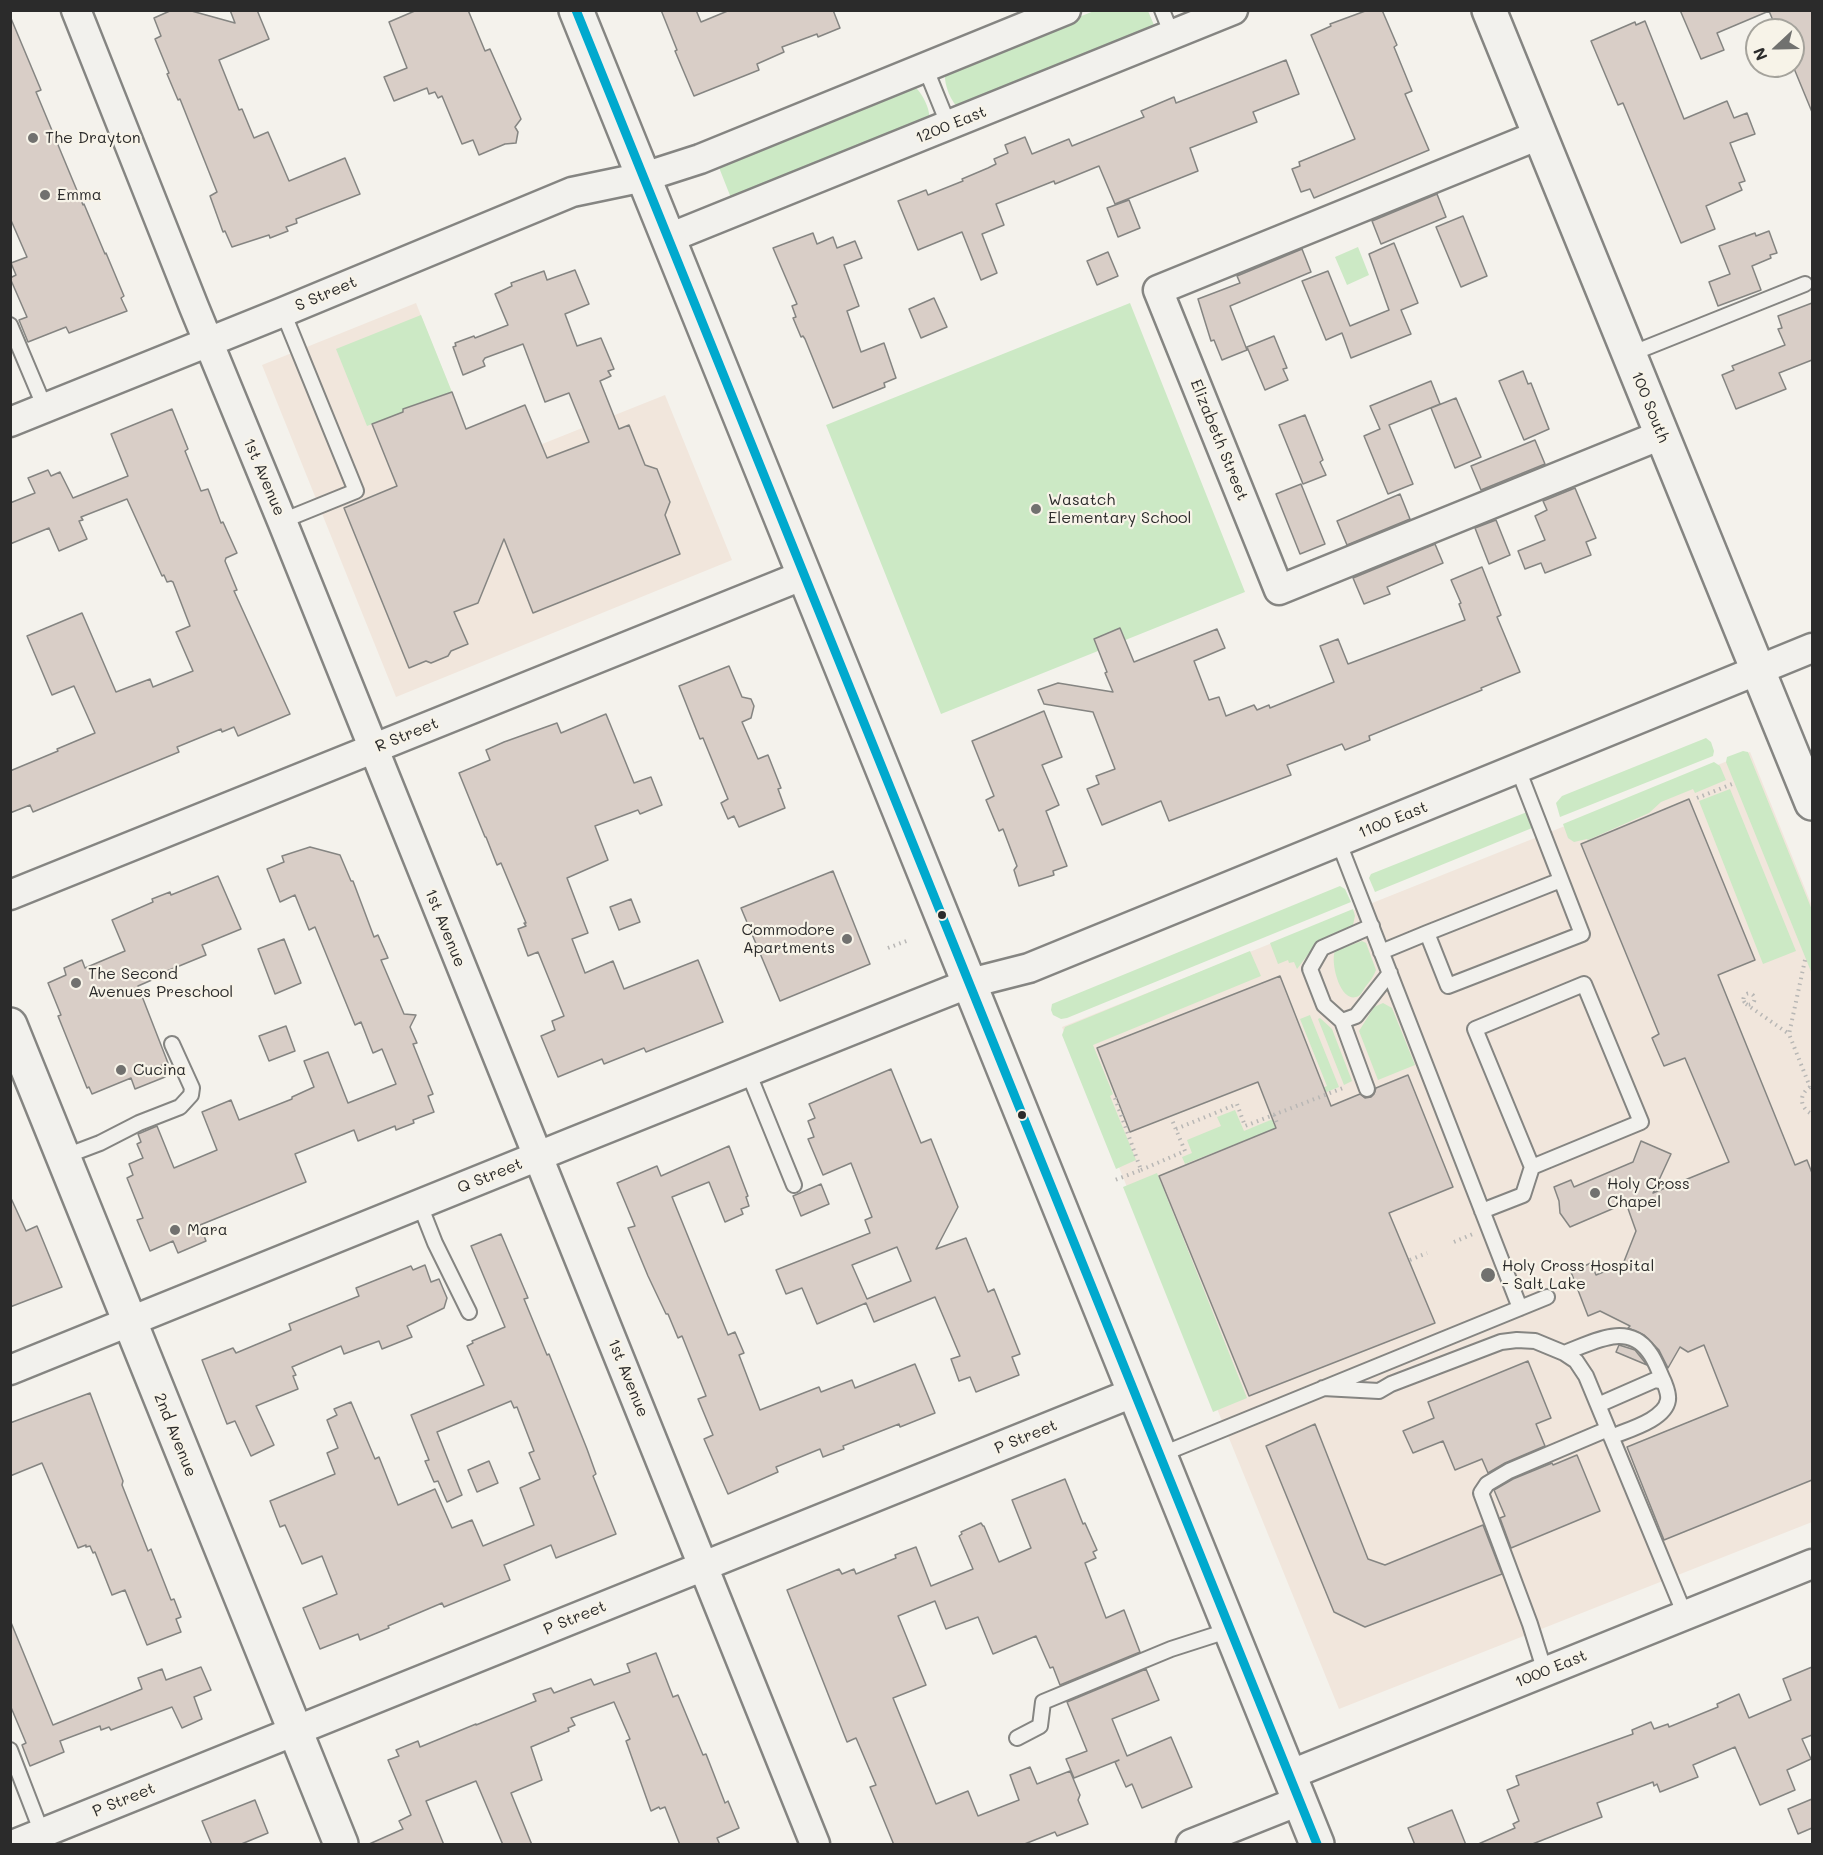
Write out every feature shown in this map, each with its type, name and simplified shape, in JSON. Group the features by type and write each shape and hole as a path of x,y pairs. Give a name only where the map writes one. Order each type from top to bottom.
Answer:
{"main road":[{"path":"576,10 1317,1845"},
{"name":"100 South","path":"1489,10 1812,803"},
{"name":"2nd Avenue","path":"10,1025 341,1845"}],"street":[{"name":"1st Avenue","path":"76,10 815,1845"},
{"path":"644,177 700,159 925,68 1028,18 1066,10"},
{"name":"1200 East","path":"669,238 949,126 1167,23 1233,10"},
{"name":"Elizabeth Street","path":"1539,135 1158,290 1279,590 1661,435"},
{"name":"S Street","path":"10,422 572,192 644,177"},
{"name":"R Street","path":"10,895 804,575"},
{"name":"1100 East","path":"970,983 1029,968 1812,648"},
{"name":"Q Street","path":"10,1370 970,983"},
{"name":"P Street","path":"15,1845 1135,1392"},
{"name":"1000 East","path":"1191,1845 1294,1788 1545,1672 1812,1564"}],"lane":[{"path":"925,68 949,126"},
{"path":"1628,355 1805,284"},
{"path":"282,521 356,491 283,312"},
{"path":"10,325 45,408"},
{"path":"1427,933 1448,986 1582,934 1518,769"},
{"path":"1339,843 1520,1308"},
{"path":"1381,952 1561,880"},
{"path":"1367,1089 1342,1021 1324,1005 1310,969 1322,948 1372,926"},
{"path":"1342,1021 1356,1016 1390,973"},
{"path":"1482,1211 1523,1195 1532,1167 1475,1029 1584,984 1641,1122 1532,1167"},
{"path":"63,1157 180,1107 191,1095 192,1088 172,1044"},
{"path":"748,1072 794,1185"},
{"path":"420,1205 435,1243 469,1312"},
{"path":"1160,1455 1546,1297"},
{"path":"1545,1672 1481,1493 1486,1484 1509,1471 1653,1419 1665,1409 1669,1398 1650,1353 1640,1341 1616,1334 1564,1353"},
{"path":"1323,1388 1379,1391 1391,1384 1501,1342 1535,1341 1564,1353 1576,1361 1586,1376 1685,1615"},
{"path":"1598,1405 1655,1380 1664,1382"},
{"path":"1017,1738 1041,1726 1043,1702 1171,1649 1230,1630"},
{"path":"10,1750 42,1833"}],"path":[{"path":"1697,798 1732,784"},
{"path":"888,948 909,940"},
{"path":"1789,1034 1805,960"},
{"path":"1746,1004 1789,1034 1811,1087 1803,1094 1802,1102 1806,1110 1812,1114"},
{"path":"1176,1129 1237,1104 1245,1126 1343,1088"},
{"path":"1115,1098 1141,1170"},
{"path":"1274,1115 1278,1126"},
{"path":"1115,1180 1185,1151 1172,1120"},
{"path":"1454,1242 1482,1230"},
{"path":"1410,1260 1428,1253"}],"shaded area":[{"path":"416,303 482,468 665,395 732,560 396,697 262,365"},
{"name":"Holy Cross Hospital - Salt Lake","path":"1750,752 1812,906 1812,1522 1339,1709 1062,1027"}],"green space":[{"path":"1094,11 1148,11 1154,25 1153,32 960,110 954,103 945,78 945,74 951,68"},
{"path":"915,87 926,104 929,123 731,198 720,165"},
{"path":"1358,247 1369,275 1347,285 1335,257"},
{"name":"Wasatch Elementary School","path":"1130,303 1245,592 941,714 826,425"},
{"path":"421,315 452,392 404,409 403,412 367,426 336,349"},
{"path":"1706,738 1711,742 1713,756 1560,817 1556,803 1562,796"},
{"path":"1743,751 1748,752 1812,910 1812,974 1726,762 1727,757"},
{"path":"1714,762 1720,766 1726,780 1695,793 1693,789 1661,802 1649,813 1588,840 1574,842 1568,838 1563,824"},
{"path":"1730,789 1796,951 1763,964 1699,801"},
{"path":"1527,812 1532,815 1537,826 1375,892 1369,878 1371,874"},
{"path":"1340,886 1345,889 1351,902 1067,1018 1061,1019 1053,1015 1052,1004"},
{"path":"1353,909 1355,916 1353,925 1319,940 1297,969 1294,962 1289,963 1288,960 1278,964 1270,943"},
{"path":"1362,941 1366,943 1376,970 1361,994 1350,997 1341,988 1335,972 1335,951"},
{"path":"1250,951 1261,976 1093,1045 1113,1094 1110,1096 1136,1160 1116,1169 1062,1035 1065,1027"},
{"path":"1383,1003 1392,1008 1415,1065 1378,1080 1359,1031 1374,1007"},
{"path":"1310,1015 1339,1087 1274,1113 1272,1109 1327,1086 1300,1019"},
{"path":"1320,1018 1332,1029 1352,1081 1344,1085 1318,1019"},
{"path":"1235,1110 1244,1131 1273,1119 1276,1128 1185,1164 1182,1157 1192,1153 1187,1140 1221,1126 1217,1117"},
{"path":"1157,1173 1247,1398 1213,1412 1123,1187"}],"building":[{"path":"172,10 188,10 235,23 230,10 257,10 269,39 219,60 239,110 242,109 254,138 268,132 289,181 345,158 360,194 296,219 297,223 286,227 288,231 232,247 225,231 223,232 210,196 217,192 180,99 178,100 167,74 169,73 155,39 161,36 154,18"},
{"path":"417,10 468,10 485,51 490,49 521,119 515,127 518,132 516,143 505,144 479,155 473,140 462,144 442,96 438,98 435,92 429,94 427,88 394,101 384,77 407,68 389,22"},
{"path":"661,10 696,10 701,22 730,10 833,10 840,28 782,47 784,52 757,64 759,70 694,96"},
{"path":"1368,10 1382,10 1397,45 1394,47 1412,91 1405,94 1429,150 1314,198 1310,189 1301,192 1292,169 1300,166 1299,162 1355,139 1311,35 1331,26 1330,24"},
{"path":"1680,10 1812,10 1812,112 1798,78 1805,78 1805,18 1772,18 1769,11 1752,18 1745,18 1745,21 1717,33 1724,50 1701,59"},
{"path":"10,16 41,90 36,92 124,296 121,298 127,311 69,333 66,327 28,342 19,320 27,317 10,278 16,275 11,263 27,257 10,218"},
{"path":"1645,21 1684,119 1727,101 1734,118 1747,113 1755,134 1730,143 1745,181 1739,183 1742,190 1706,206 1715,229 1681,243 1623,103 1618,105 1591,41 1635,22 1636,25"},
{"path":"1286,60 1299,94 1253,112 1257,122 1190,148 1198,171 1115,204 1099,166 996,204 1004,225 982,234 997,273 981,280 962,232 918,250 898,201 926,190 928,195 996,164 994,159 1008,153 1005,145 1025,137 1032,154 1069,139 1072,146 1144,117 1141,111 1174,97 1176,103"},
{"path":"1437,194 1446,217 1381,244 1372,221"},
{"path":"1129,200 1140,228 1118,237 1107,208"},
{"path":"1463,216 1487,276 1461,287 1436,227"},
{"path":"1769,231 1777,253 1752,266 1761,290 1718,306 1709,282 1730,274 1719,246 1755,233 1756,236"},
{"path":"813,233 817,244 833,237 837,248 855,241 862,258 844,265 859,306 847,311 861,352 884,343 896,378 884,383 885,387 833,408 805,339 801,337 793,318 796,317 792,306 797,304 773,248"},
{"path":"1394,243 1418,303 1401,310 1411,334 1351,358 1342,333 1326,340 1302,281 1328,271 1350,326 1389,310 1369,254"},
{"path":"1302,249 1311,272 1230,306 1247,350 1222,360 1214,340 1211,341 1198,299 1240,283 1237,276"},
{"path":"1108,252 1118,276 1097,285 1087,261"},
{"path":"575,270 589,304 565,314 577,346 601,338 614,369 608,371 611,376 600,381 619,429 629,425 645,465 657,469 670,502 665,515 680,554 533,613 504,539 478,603 454,612 468,644 431,663 426,661 409,668 344,508 397,486 372,424 403,412 403,409 452,392 466,429 525,405 547,458 589,442 569,393 545,402 523,344 485,358 483,361 485,366 463,375 453,347 456,346 455,343 508,325 495,294 512,286 511,283 544,271 547,280"},
{"path":"934,298 947,327 921,338 909,309"},
{"path":"1812,303 1812,360 1779,373 1786,389 1736,409 1722,375 1734,370 1732,366 1785,345 1778,329 1782,328 1778,316"},
{"path":"1274,336 1287,368 1283,369 1288,380 1265,390 1247,347"},
{"path":"1523,371 1528,384 1531,383 1549,429 1524,440 1499,381"},
{"path":"1431,381 1440,404 1389,425 1413,484 1388,494 1364,436 1380,429 1370,406"},
{"path":"1456,398 1481,457 1455,468 1431,408"},
{"path":"172,409 201,491 208,489 221,523 223,522 237,553 226,558 225,561 237,590 234,591 290,714 238,736 234,727 222,732 221,729 177,747 179,752 33,812 30,805 10,813 10,771 95,733 74,686 52,695 27,636 82,613 116,692 150,679 153,687 193,671 176,632 190,626 173,582 167,582 164,575 162,576 127,499 81,517 83,520 79,521 87,539 59,551 49,528 10,544 10,503 35,493 28,478 48,470 51,476 60,472 73,498 128,476 111,434"},
{"path":"1305,415 1323,460 1320,462 1326,475 1303,484 1279,425"},
{"path":"1535,440 1545,464 1481,490 1471,466"},
{"path":"1301,484 1325,544 1300,554 1276,494"},
{"path":"1575,488 1596,538 1586,542 1591,555 1545,573 1541,563 1525,569 1518,551 1545,540 1535,516 1547,510 1543,501"},
{"path":"1400,494 1410,519 1347,545 1337,521"},
{"path":"1496,520 1510,555 1489,564 1475,528"},
{"path":"1435,544 1443,563 1387,587 1390,594 1364,604 1353,578"},
{"path":"1482,567 1501,615 1497,617 1520,672 1369,736 1370,740 1345,750 1342,744 1287,765 1291,775 1169,821 1161,801 1102,825 1087,789 1099,784 1096,776 1115,769 1093,712 1044,704 1038,690 1058,683 1113,692 1094,639 1120,628 1134,662 1217,629 1225,648 1194,661 1209,700 1219,697 1226,716 1254,705 1257,710 1269,705 1270,708 1334,682 1320,646 1338,639 1348,664 1465,620 1459,604 1461,603 1451,580"},
{"path":"729,666 742,697 751,699 754,706 751,718 742,722 758,759 768,755 781,788 778,789 785,808 739,827 734,816 728,819 721,803 728,799 703,738 700,739 679,686"},
{"path":"1044,711 1062,757 1042,765 1059,805 1046,811 1067,866 1053,871 1054,875 1019,886 1014,870 1017,866 1003,829 999,831 986,800 994,796 972,741"},
{"path":"606,714 634,783 651,777 662,805 640,814 638,810 595,826 608,860 567,878 588,933 572,939 585,973 613,961 624,989 698,960 723,1022 646,1052 644,1048 604,1064 602,1059 558,1077 541,1036 555,1030 552,1021 564,1016 538,952 528,956 518,929 526,926 524,923 526,923 501,863 497,865 459,773 490,760 486,750 504,742 557,723 561,733"},
{"name":"Holy Cross Hospital - Salt Lake","path":"1689,799 1755,960 1718,975 1795,1165 1807,1160 1812,1173 1812,1480 1664,1540 1627,1447 1728,1406 1704,1345 1688,1352 1680,1347 1668,1368 1659,1350 1644,1335 1600,1311 1588,1316 1571,1272 1591,1263 1596,1275 1623,1264 1636,1231 1626,1203 1570,1227 1560,1213 1554,1187 1571,1180 1574,1187 1633,1162 1641,1141 1671,1154 1653,1193 1729,1162 1685,1058 1664,1066 1652,1038 1659,1034 1581,844"},
{"path":"310,847 340,855 353,881 374,937 378,935 388,958 381,960 404,1014 416,1015 410,1027 417,1043 413,1044 433,1094 428,1096 434,1112 396,1130 395,1126 358,1141 354,1130 295,1154 306,1182 200,1225 206,1241 178,1253 173,1241 150,1251 137,1220 143,1218 127,1178 133,1175 129,1164 143,1158 137,1144 141,1142 138,1134 157,1126 174,1168 217,1150 202,1112 231,1100 239,1120 292,1099 314,1087 304,1061 328,1052 348,1103 396,1084 382,1049 373,1053 361,1022 355,1025 315,927 309,930 295,895 280,902 267,869 284,862 282,856"},
{"name":"Commodore Apartments","path":"833,871 870,964 780,1001 741,908"},
{"path":"218,876 241,929 202,945 206,955 138,986 168,1063 160,1066 165,1077 135,1089 131,1078 92,1094 89,1087 87,1088 58,1016 61,1015 48,983 66,975 64,968 82,960 85,968 125,951 112,920 153,902 152,899 170,892 171,895"},
{"path":"631,899 640,922 619,930 610,907"},
{"path":"284,939 301,983 275,994 258,949"},
{"path":"1280,976 1331,1106 1360,1094 1365,1098 1371,1097 1376,1088 1408,1075 1453,1187 1389,1213 1435,1323 1249,1396 1159,1176 1276,1128 1258,1082 1130,1132 1097,1048"},
{"path":"286,1026 295,1051 269,1061 259,1036"},
{"path":"891,1069 921,1143 931,1139 958,1207 936,1249 966,1238 988,1292 994,1289 1020,1354 1012,1357 1019,1375 976,1392 970,1377 959,1381 951,1359 960,1356 935,1297 874,1322 866,1303 817,1324 802,1288 786,1294 776,1270 870,1233 865,1220 872,1217 851,1163 823,1175 808,1139 814,1137 808,1121 815,1118 809,1104","holes":["897,1247 911,1281 867,1299 852,1265"]},
{"path":"729,1146 748,1196 746,1197 749,1206 741,1209 743,1214 725,1222 709,1182 672,1197 728,1335 735,1332 744,1353 739,1355 760,1410 819,1387 821,1392 852,1380 855,1388 915,1364 935,1413 900,1427 899,1424 843,1446 844,1449 823,1457 820,1449 776,1467 778,1472 728,1494 704,1439 713,1435 698,1399 706,1396 682,1336 678,1338 648,1276 628,1228 635,1226 617,1183 657,1166 661,1176"},
{"path":"821,1184 829,1204 801,1216 793,1196"},
{"path":"10,1196 26,1231 37,1226 62,1287 10,1307"},
{"path":"501,1234 528,1298 524,1299 587,1449 596,1474 593,1476 616,1534 556,1558 551,1545 504,1565 510,1580 444,1607 442,1603 360,1640 358,1634 320,1649 303,1608 337,1594 322,1556 302,1564 285,1525 280,1527 270,1501 335,1474 327,1453 338,1448 327,1420 337,1415 334,1409 351,1402 375,1459 379,1457 398,1505 435,1489 452,1528 472,1520 483,1546 534,1525 520,1488 540,1479 529,1453 534,1451 517,1407 514,1408 511,1401 437,1432 462,1495 447,1502 438,1481 434,1482 425,1461 429,1460 411,1415 484,1385 467,1346 473,1343 472,1341 505,1327 471,1246"},
{"path":"425,1265 431,1282 439,1279 447,1298 444,1308 407,1326 412,1337 382,1349 379,1341 344,1354 341,1346 292,1367 298,1389 256,1406 274,1445 251,1456 235,1421 227,1424 202,1360 233,1348 236,1353 291,1330 289,1324 359,1296 356,1288 411,1266 413,1270"},
{"path":"1619,1345 1635,1350 1647,1365 1616,1352"},
{"path":"1528,1361 1551,1418 1536,1424 1545,1446 1488,1473 1482,1459 1455,1470 1443,1441 1413,1453 1403,1431 1434,1418 1428,1402"},
{"path":"90,1393 148,1551 151,1549 171,1600 174,1599 181,1617 176,1619 181,1632 147,1645 125,1590 112,1595 95,1552 93,1553 90,1546 86,1547 86,1545 78,1548 42,1463 10,1476 10,1423"},
{"path":"1315,1424 1368,1559 1385,1565 1483,1525 1502,1574 1365,1627 1334,1612 1266,1446"},
{"path":"1577,1455 1600,1511 1511,1548 1500,1518 1505,1516 1494,1490 1513,1479"},
{"path":"489,1461 498,1483 477,1492 468,1470"},
{"path":"1065,1479 1083,1524 1085,1523 1097,1550 1093,1552 1096,1558 1085,1563 1106,1618 1124,1610 1140,1652 1060,1685 1036,1636 993,1654 978,1617 946,1629 935,1601 898,1616 926,1685 893,1698 936,1804 968,1791 978,1816 1019,1800 1010,1775 1030,1767 1037,1784 1070,1771 1088,1824 1057,1836 1055,1832 1022,1845 894,1845 870,1787 876,1785 856,1738 847,1742 787,1590 839,1569 842,1574 854,1569 856,1574 896,1558 895,1555 916,1547 931,1586 973,1569 959,1536 961,1532 981,1523 999,1562 1031,1548 1012,1500"},
{"path":"10,1620 53,1725 142,1689 138,1678 162,1669 166,1680 201,1667 211,1690 194,1697 202,1719 182,1728 172,1707 111,1730 109,1727 101,1730 100,1726 60,1741 64,1752 30,1766 22,1745 26,1743 10,1705"},
{"path":"656,1653 673,1697 678,1695 703,1755 706,1754 725,1803 728,1801 739,1828 717,1838 720,1845 680,1845 665,1807 651,1811 626,1741 630,1739 614,1702 571,1718 575,1725 568,1728 569,1731 531,1747 542,1780 511,1793 532,1845 503,1845 476,1781 426,1801 444,1845 367,1845 403,1829 399,1821 411,1815 388,1760 399,1756 396,1750 418,1741 420,1747 536,1701 533,1694 551,1688 554,1693 591,1679 594,1685 630,1672 627,1664"},
{"path":"1812,1667 1812,1735 1802,1739 1811,1759 1787,1770 1795,1790 1760,1805 1735,1747 1693,1765 1698,1777 1660,1792 1657,1784 1654,1786 1653,1782 1597,1803 1602,1817 1530,1845 1476,1845 1515,1828 1513,1824 1519,1821 1507,1790 1519,1785 1516,1776 1633,1734 1632,1730 1651,1722 1654,1729 1668,1724 1669,1727 1718,1707 1717,1704 1739,1694 1749,1718 1791,1700 1783,1679"},
{"path":"1146,1669 1159,1700 1112,1719 1127,1756 1171,1737 1192,1787 1142,1808 1132,1784 1126,1787 1115,1762 1119,1760 1074,1778 1066,1759 1087,1751 1067,1702"},
{"path":"1812,1799 1812,1828 1798,1834 1788,1809"},
{"path":"255,1800 268,1833 239,1845 212,1845 202,1821"},
{"path":"1452,1810 1466,1845 1415,1845 1408,1828"}],"transit line":[{"path":"576,10 1317,1844"}],"place":[{"name":"The Drayton","path":"33,138"},
{"name":"Emma","path":"45,195"},
{"name":"Wasatch Elementary School","path":"1036,509"},
{"name":"Commodore Apartments","path":"847,939"},
{"name":"The Second Avenues Preschool","path":"76,983"},
{"name":"Cucina","path":"121,1070"},
{"name":"Holy Cross Chapel","path":"1595,1193"},
{"name":"Mara","path":"175,1230"},
{"name":"Holy Cross Hospital - Salt Lake","path":"1488,1275"}]}
